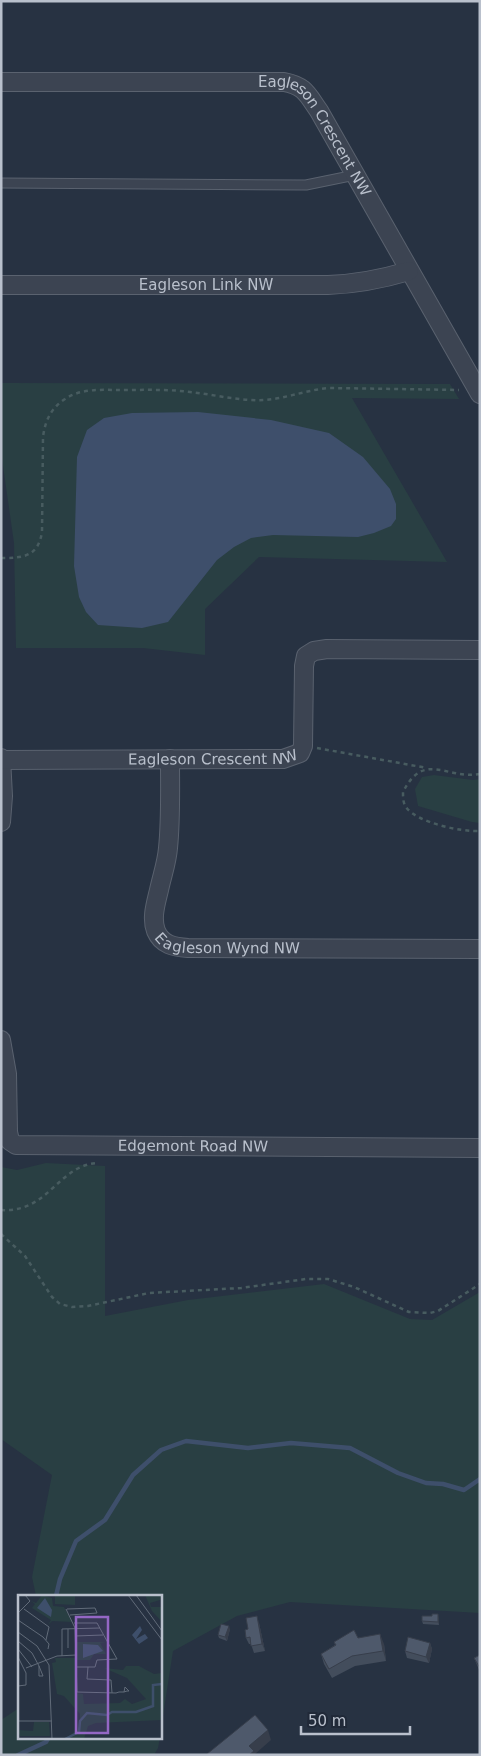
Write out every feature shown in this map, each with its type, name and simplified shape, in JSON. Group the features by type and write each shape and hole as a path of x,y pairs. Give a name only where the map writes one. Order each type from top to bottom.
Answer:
{"street":[{"name":"Eagleson Crescent NW","path":"1,82 284,82 295,84 304,89 314,103 479,392"},
{"name":"Eagleson Link NW","path":"1,285 328,285 356,284 409,271"},
{"name":"Eagleson Crescent NW","path":"1,759 283,759 300,753 303,746 304,666 306,656 314,651 328,649 480,650"},
{"path":"1,759 3,796 1,822"},
{"name":"Eagleson Wynd NW","path":"170,759 168,850 153,920 161,941 172,946 188,948 480,949"},
{"name":"Edgemont Road NW","path":"1,1040 7,1074 8,1132 10,1141 16,1145 480,1148"}],"lane":[{"path":"1,183 306,184 355,175"}],"path":[{"path":"1,558 15,558 31,553 40,541 42,532 43,437 45,426 56,406 75,394 94,390 170,390 250,400 267,400 287,398 313,390 330,388 479,392"},
{"path":"303,746 472,775 480,774"},
{"path":"429,768 412,778 406,785 403,792 406,807 425,820 470,832 480,831"},
{"path":"1,1210 17,1209 35,1204 71,1172 88,1164 111,1162 111,1146"},
{"path":"1,1234 25,1256 52,1297 60,1304 72,1307 88,1306 149,1293 241,1288 306,1279 328,1279 354,1287 409,1312 430,1313 438,1311 480,1284"}],"green space":[{"path":"1,383 450,384 459,399 352,398 447,562 259,557 205,609 205,655 143,648 16,648 14,543 1,452"},
{"path":"434,775 473,780 480,779 480,823 418,806 415,789 422,777"},
{"path":"46,1163 105,1166 105,1316 188,1300 324,1284 410,1319 432,1320 480,1292 480,1613 290,1602 237,1616 173,1651 161,1729 161,1595 36,1595 32,1577 52,1475 1,1439 1,1167 17,1170"},
{"path":"18,1709 18,1738 160,1738 158,1748 154,1755 1,1755 1,1720"}],"water":[{"path":"198,412 271,420 329,433 363,457 390,489 396,504 396,519 391,526 358,537 273,535 251,538 234,547 217,560 168,622 142,628 98,625 86,612 79,597 74,566 77,457 87,430 104,418 132,413"}],"building":[{"path":"432,1614 438,1614 438,1622 422,1621 422,1616 432,1616"},
{"path":"257,1616 262,1644 251,1646 250,1637 246,1638 245,1630 248,1629 246,1618"},
{"path":"221,1624 229,1626 225,1637 218,1635"},
{"path":"354,1630 358,1638 380,1634 383,1651 352,1656 329,1669 321,1654 336,1645 334,1642"},
{"path":"408,1637 430,1643 426,1657 405,1651"},
{"path":"480,1655 480,1668 474,1658"},
{"path":"255,1715 268,1730 249,1746 254,1751 249,1755 207,1754"}],"waterway":[{"path":"56,1595 60,1579 76,1541 105,1520 133,1475 161,1450 186,1441 248,1448 291,1443 350,1448 398,1473 426,1483 443,1484 464,1490 480,1479"},
{"path":"18,1755 46,1742 48,1738"}]}
